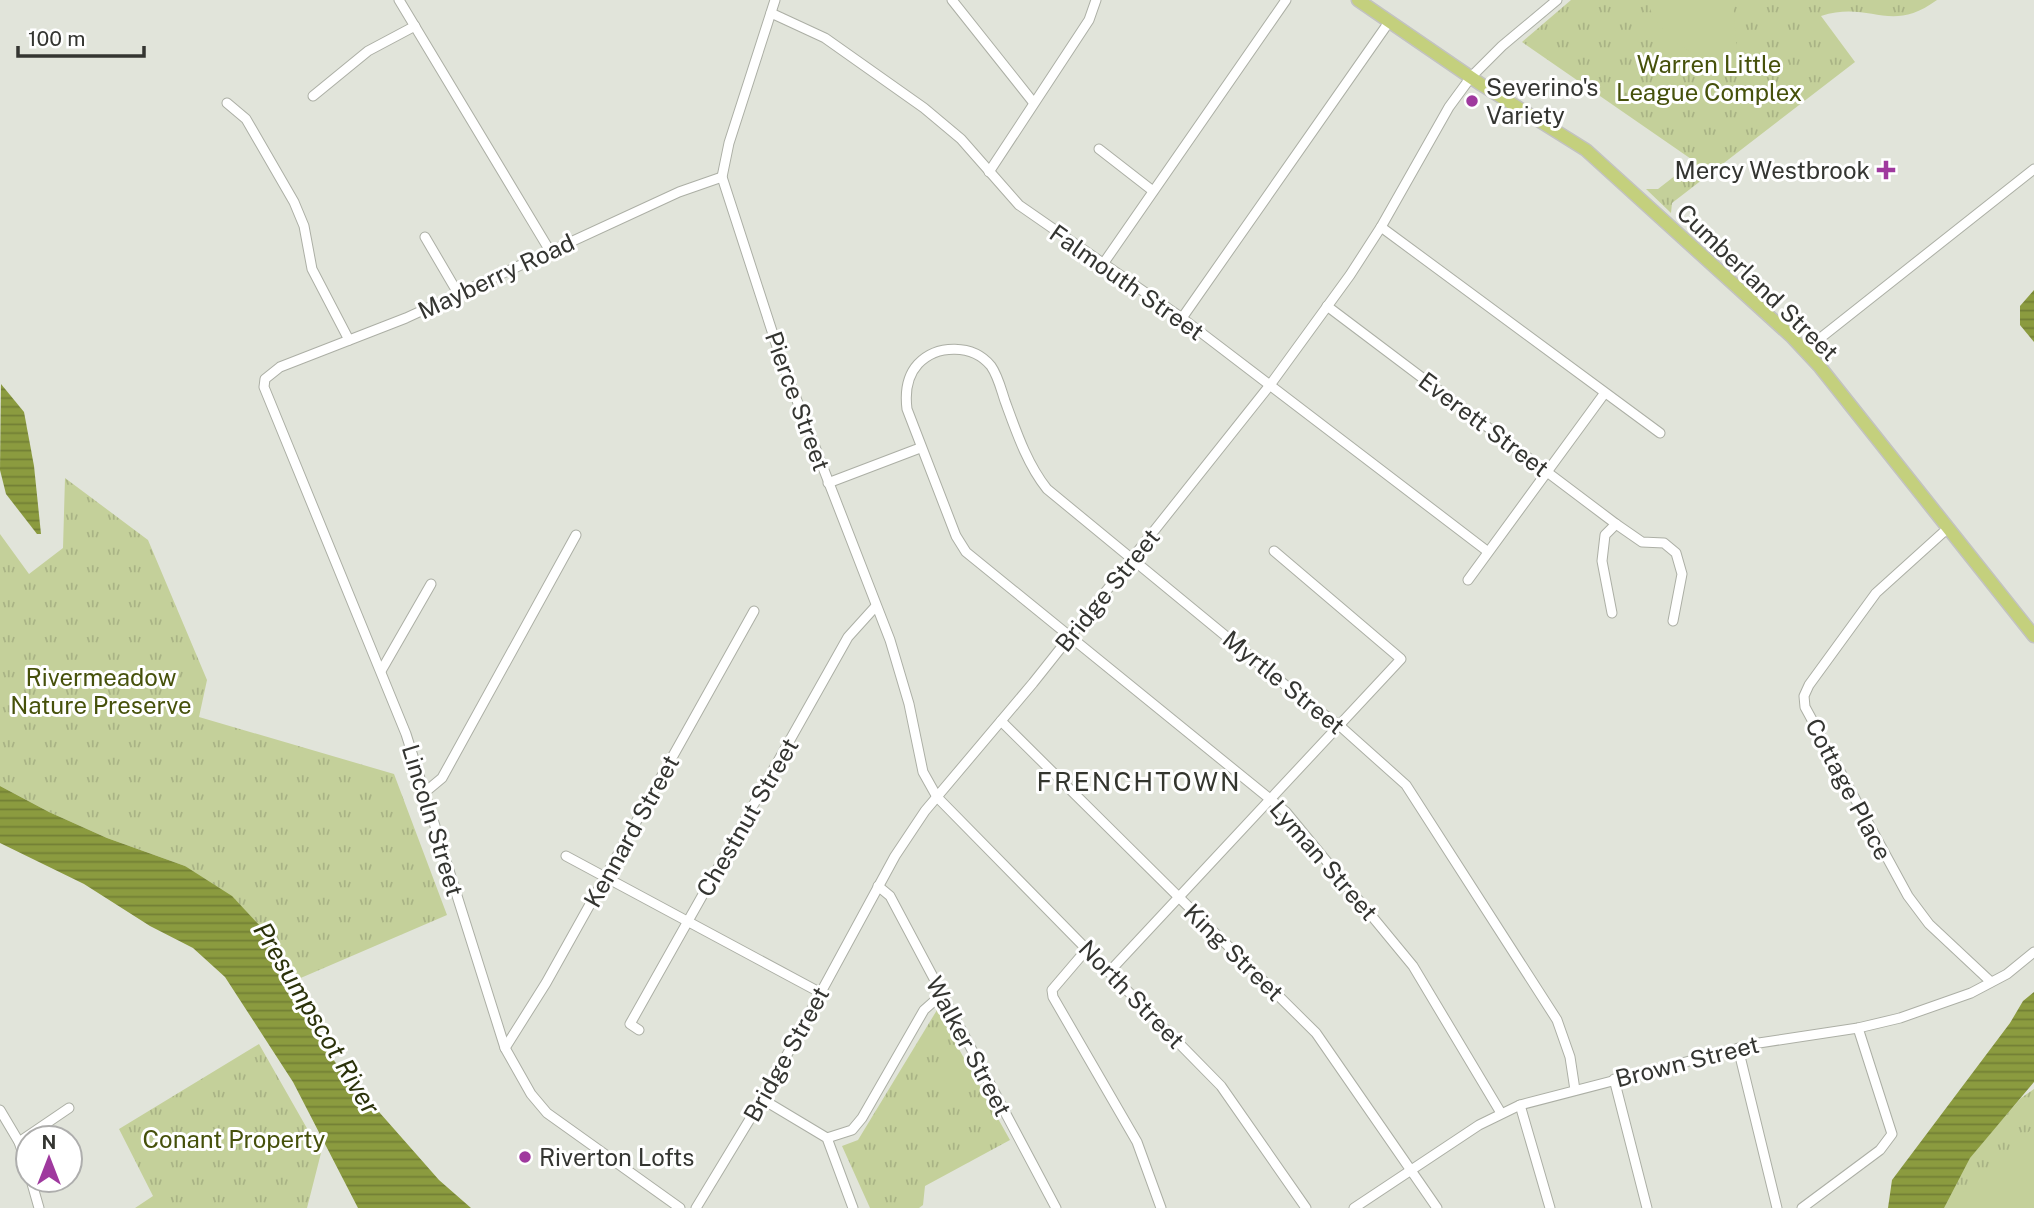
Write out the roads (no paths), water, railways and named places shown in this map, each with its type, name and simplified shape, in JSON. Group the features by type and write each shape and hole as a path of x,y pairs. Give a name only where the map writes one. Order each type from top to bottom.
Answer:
{"main road":[{"name":"Cumberland Street","path":"1358,0 1599,160 1804,351 2034,636"}],"street":[{"path":"399,0 550,251"},
{"name":"Pierce Street","path":"775,0 729,143 722,177 782,362 902,677 923,772 937,797"},
{"path":"952,0 1033,102"},
{"path":"989,172 1085,27 1096,0"},
{"path":"1103,264 1286,0"},
{"name":"Bridge Street","path":"696,1208 762,1099 895,856 937,797 1132,560 1270,385 1381,227 1449,107 1471,77 1557,0"},
{"name":"Falmouth Street","path":"771,13 825,38 917,103 961,139 1019,205 1182,318 1487,551"},
{"path":"1182,318 1389,22"},
{"path":"313,96 368,51 415,26"},
{"path":"227,103 246,119 295,202 304,226 312,268 349,340"},
{"path":"1099,149 1153,191"},
{"path":"1804,351 1851,311 2034,169"},
{"name":"Mayberry Road","path":"270,374 279,367 459,295 679,192 722,177"},
{"path":"1381,227 1660,433"},
{"path":"425,237 459,295"},
{"name":"Everett Street","path":"1327,306 1616,524 1642,542 1664,543 1676,553 1682,574 1673,621"},
{"name":"Myrtle Street","path":"926,357 957,349 986,361 997,376 1028,458 1042,482 1132,560 1301,698 1340,726 1406,785 1544,996 1564,1038 1576,1090"},
{"name":"Lyman Street","path":"926,357 914,369 906,388 907,409 956,536 966,552 1272,799 1397,944 1447,1019 1502,1113"},
{"name":"Lincoln Street","path":"270,374 264,387 270,405 407,734 505,1048 531,1094 547,1113 680,1208"},
{"path":"1468,580 1604,394"},
{"path":"828,483 920,448"},
{"path":"1612,613 1602,561 1605,535 1616,524"},
{"name":"Cottage Place","path":"1948,528 1876,593 1808,685 1804,696 1805,707 1908,896 1929,924 1992,982"},
{"path":"424,793 442,778 576,535"},
{"path":"1109,972 1401,659 1395,650 1274,551"},
{"path":"381,671 431,584"},
{"name":"Chestnut Street","path":"639,1030 630,1024 848,637 876,606"},
{"name":"Kennard Street","path":"505,1048 605,878 754,611"},
{"name":"King Street","path":"1001,721 1316,1033 1437,1208"},
{"name":"North Street","path":"937,797 1221,1086 1306,1208"},
{"path":"566,856 688,923 772,964 821,993"},
{"name":"Walker Street","path":"878,886 890,896 1056,1208"},
{"path":"1087,949 1052,990 1053,997 1137,1142 1161,1208"},
{"name":"Brown Street","path":"1354,1208 1502,1113 1520,1105 1738,1048 1797,1035 1858,1028 1947,1002 1992,982 2034,952"},
{"path":"827,1138 852,1130 872,1103 924,1010 941,995"},
{"path":"1802,1208 1880,1150 1892,1134 1858,1028"},
{"path":"1738,1048 1777,1208"},
{"path":"1614,1079 1647,1208"},
{"path":"762,1099 827,1138 853,1208"},
{"path":"1520,1105 1550,1208"},
{"path":"45,1124 69,1108"},
{"path":"0,1110 14,1134"}],"place":[{"name":"Severino's Variety","path":"1472,101"},
{"name":"Mercy Westbrook","path":"1886,170"},
{"name":"Riverton Lofts","path":"525,1157"}],"district":[{"name":"FRENCHTOWN","path":"1139,781"}],"park label":[{"name":"Warren Little League Complex","path":"1709,78"},
{"name":"Rivermeadow Nature Preserve","path":"101,691"},
{"name":"Conant Property","path":"234,1139"}],"water label":[{"name":"Presumpscot River","path":"317,1018"}]}
